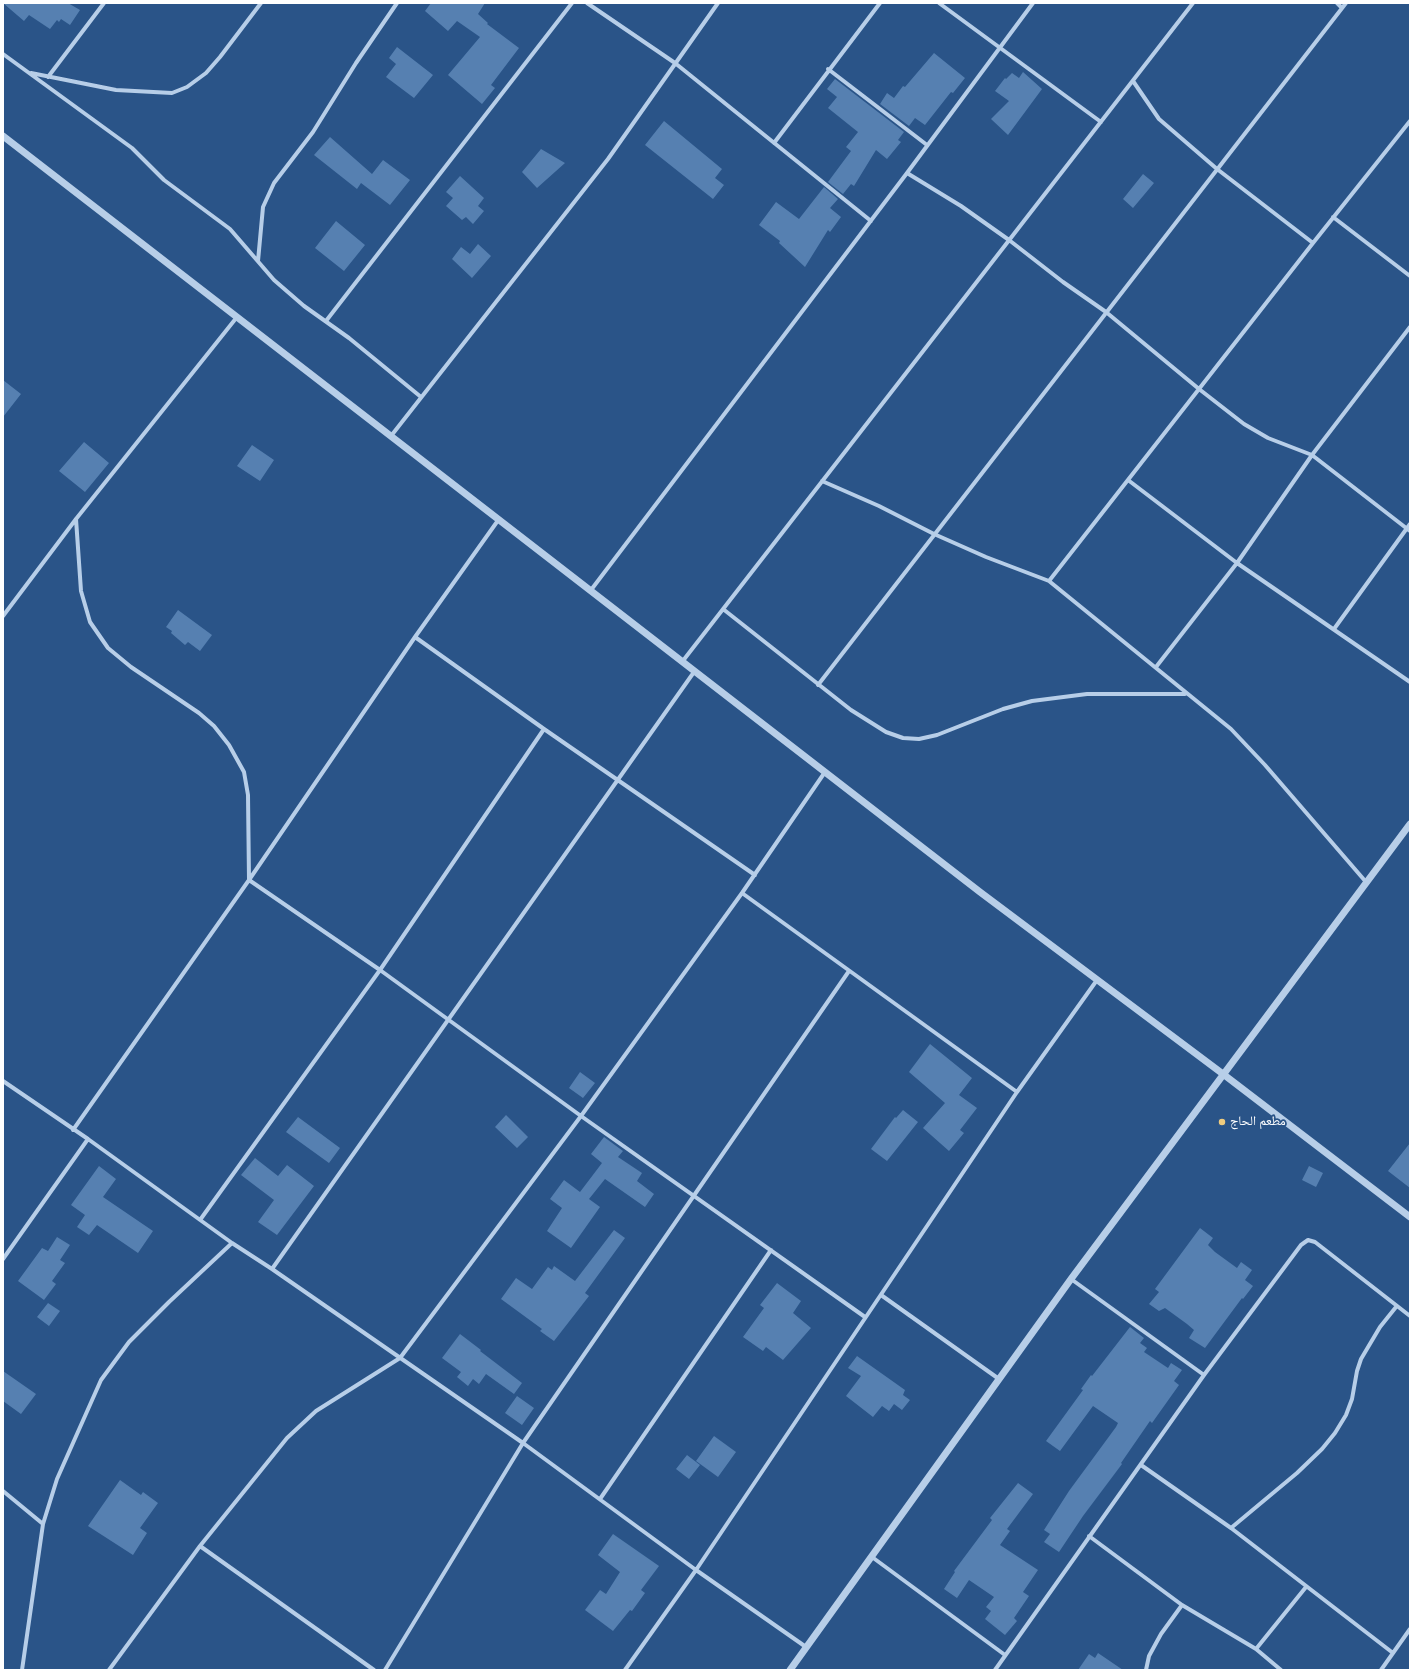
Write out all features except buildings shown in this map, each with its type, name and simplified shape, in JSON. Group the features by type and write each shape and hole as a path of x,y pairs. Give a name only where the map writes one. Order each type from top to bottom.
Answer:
{"street":[{"path":"48,77 104,3"},
{"path":"28,73 116,90 172,93 187,87 206,73 261,3"},
{"path":"258,261 263,207 274,183 313,132 397,3"},
{"path":"326,321 572,3"},
{"path":"587,3 675,64 871,221"},
{"path":"391,436 608,159 718,3"},
{"path":"774,143 828,69 880,3"},
{"path":"939,3 1001,47 1101,122"},
{"path":"591,590 871,221 1033,3"},
{"path":"682,662 1193,3"},
{"path":"1337,3 1342,8"},
{"path":"818,685 1346,3"},
{"path":"3,54 132,148 164,180 230,229 274,280 304,306 349,338 421,396"},
{"path":"828,69 927,145"},
{"path":"1133,81 1159,119 1217,169 1313,243"},
{"path":"1049,581 1198,389 1410,121"},
{"path":"3,136 980,892 1223,1074 1410,1217"},
{"path":"907,173 953,200 1010,240 1053,275 1106,312 1198,389 1244,424 1268,438 1312,455 1408,530"},
{"path":"1333,217 1410,276"},
{"path":"3,616 76,519 237,317"},
{"path":"1156,667 1238,563 1312,455 1410,327"},
{"path":"1128,480 1238,563 1410,682"},
{"path":"822,481 879,506 934,534 986,557 1049,581 1156,667 1185,694 1231,729 1366,882"},
{"path":"76,519 81,591 90,622 108,648 131,667 198,713 214,726 229,745 244,772 248,795 249,880"},
{"path":"73,1130 249,880 415,637 499,519"},
{"path":"1334,629 1408,530 1410,524"},
{"path":"723,609 851,710 886,732 903,738 919,739 937,735 1003,709 1032,701 1087,694 1185,694"},
{"path":"415,637 544,729 755,875"},
{"path":"272,1268 694,672"},
{"path":"200,1220 380,970 544,729"},
{"path":"109,1670 200,1546 282,1443 316,1411 400,1358 581,1116 755,875 825,771"},
{"path":"790,1670 872,1558 1071,1279 1410,824"},
{"path":"249,880 380,970 581,1116 865,1317"},
{"path":"742,893 1017,1092"},
{"path":"385,1670 522,1443 849,971"},
{"path":"625,1670 696,1570 1017,1092 1097,980"},
{"path":"3,1081 88,1139 232,1243 272,1268 522,1443 696,1570 806,1647"},
{"path":"3,1259 88,1139"},
{"path":"995,1670 1204,1375 1301,1245 1308,1240 1315,1242 1396,1307 1410,1316"},
{"path":"22,1670 43,1524 57,1479 101,1380 129,1342 232,1243"},
{"path":"600,1499 771,1250"},
{"path":"1071,1279 1204,1375"},
{"path":"880,1294 999,1379"},
{"path":"1231,1528 1297,1473 1322,1449 1335,1433 1346,1416 1350,1405 1361,1359 1380,1327 1396,1307"},
{"path":"1141,1465 1231,1528 1393,1653"},
{"path":"3,1491 43,1524"},
{"path":"1089,1536 1182,1605 1256,1649 1281,1670"},
{"path":"200,1546 374,1670"},
{"path":"872,1558 1005,1655"},
{"path":"1256,1649 1306,1587"},
{"path":"1146,1670 1150,1656 1161,1634 1182,1605"},
{"path":"1381,1670 1410,1629"}],"place":[{"name":"مطعم الحاج","path":"1222,1122"}]}
